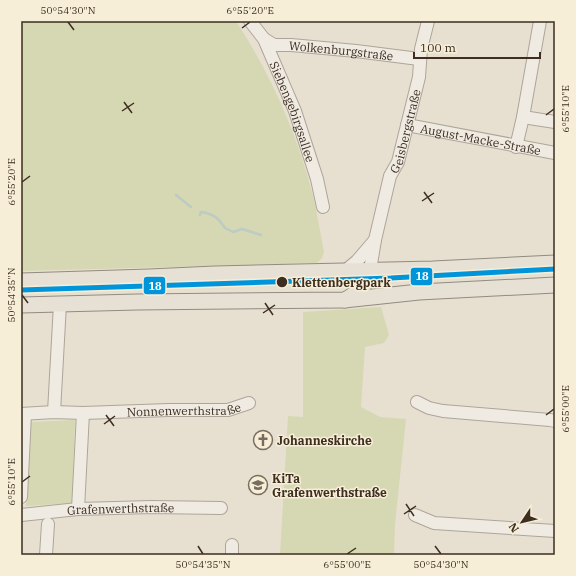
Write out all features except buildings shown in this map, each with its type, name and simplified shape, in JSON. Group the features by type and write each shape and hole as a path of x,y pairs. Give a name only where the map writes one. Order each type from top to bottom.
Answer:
{"main road":[{"path":"21,280 345,271 370,274 555,263"},
{"path":"370,274 377,291 387,295"},
{"path":"344,300 360,290 370,274"},
{"path":"21,305 344,300 427,291 555,285"}],"street":[{"name":"Siebengebirgsallee","path":"250,21 264,39 295,111 317,179 323,207"},
{"name":"Geisbergstraße","path":"370,274 375,240 390,176 398,162 407,125 428,21"},
{"path":"516,147 523,117 540,21"},
{"name":"Wolkenburgstraße","path":"264,39 274,45 291,45 356,51 419,60"},
{"path":"523,117 555,122"},
{"name":"August-Macke-Straße","path":"407,125 516,147 555,153"},
{"path":"345,271 375,240"},
{"path":"54,412 60,304"},
{"path":"416,402 429,408 443,411 555,421"},
{"name":"Nonnenwerthstraße","path":"23,414 54,412 83,413 169,410 228,410 249,403"},
{"path":"78,509 83,413"},
{"path":"21,497 23,414"},
{"name":"Grafenwerthstraße","path":"21,514 78,509 152,507 221,508"},
{"path":"415,515 434,523 555,531"},
{"path":"46,555 48,524"}],"green space":[{"name":"Klettenbergpark","path":"21,21 236,21 260,61 281,103 306,169 324,252 322,258 317,263 21,271"},
{"path":"381,307 389,335 384,343 365,347 361,407 380,417 406,419 395,524 394,555 280,555 288,416 303,417 303,312"},
{"path":"75,420 72,503 26,506 30,422"}],"waterway":[{"path":"176,195 191,207"},
{"path":"200,215 201,212 206,213 219,220"},
{"path":"219,220 225,228 233,232 242,229 261,235"}],"transit line":[{"name":"18","path":"21,290 391,278 555,269"}],"place":[{"name":"Klettenbergpark","path":"282,282"},
{"name":"Johanneskirche","path":"263,440"},
{"name":"KiTa Grafenwerthstraße","path":"258,485"}]}
